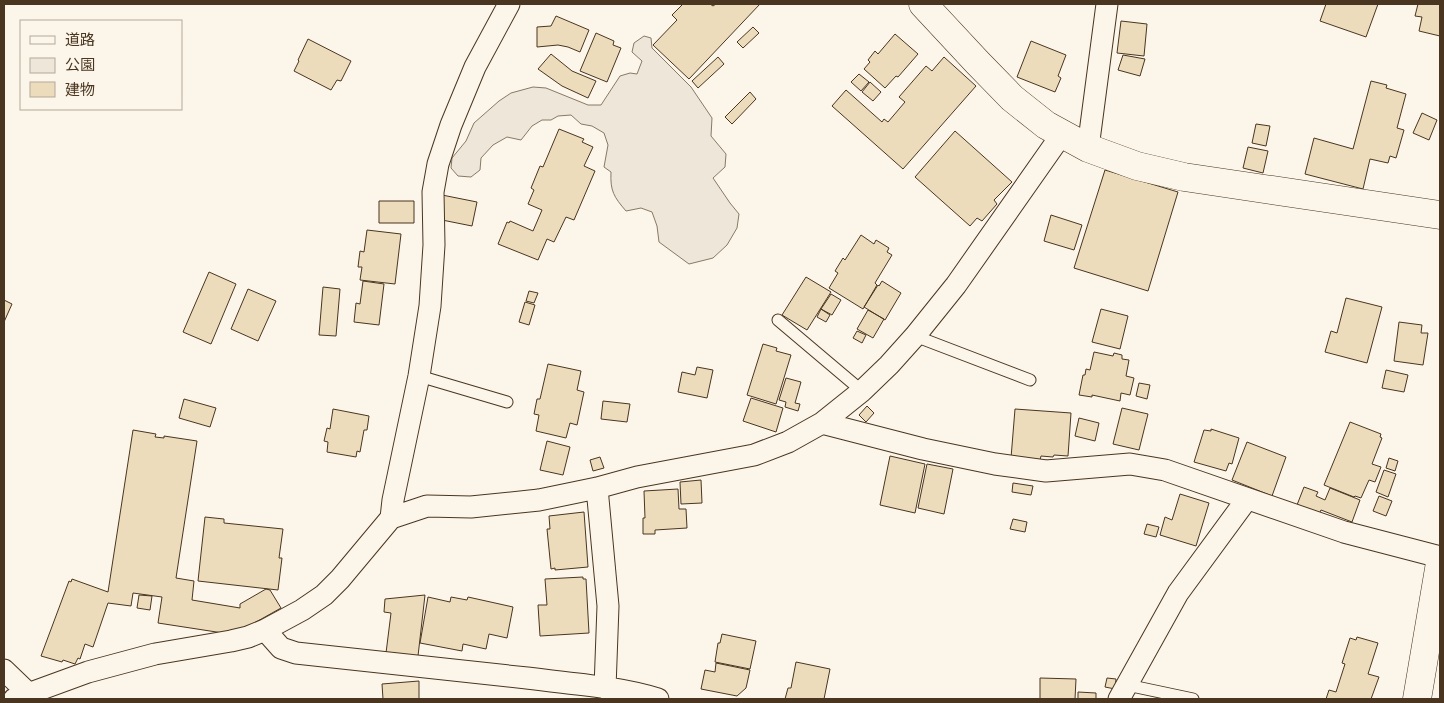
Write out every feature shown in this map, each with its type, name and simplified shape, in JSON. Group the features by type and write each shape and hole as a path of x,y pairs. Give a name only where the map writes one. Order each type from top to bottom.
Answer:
{"street":[{"path":"4,670 21,697 98,670 155,654 248,637 302,610 324,595 340,579 390,518 419,376 430,306 434,245 433,192 438,164 451,125 475,67 509,4"},
{"path":"923,4 1012,98 1046,125 1088,148 1137,166 1184,177 1440,215"},
{"path":"1088,148 1107,4"},
{"path":"390,518 427,506 471,508 539,500 754,455 788,442 822,423 862,391 915,336 956,285 1062,134"},
{"path":"822,423 941,453 995,464 1046,471 1130,464 1165,470 1344,532 1440,557"},
{"path":"596,488 608,606 605,688"},
{"path":"1123,692 1178,593 1247,499"},
{"path":"1417,699 1437,600 1440,563"},
{"path":"265,630 281,648 296,653 605,688 658,699"}],"lane":[{"path":"778,320 862,391"},
{"path":"915,336 1030,380"},
{"path":"419,376 507,402"},
{"path":"1123,692 1193,699"}],"green space":[{"path":"644,36 651,38 652,48 691,87 712,118 711,136 726,154 725,167 713,178 739,214 737,228 727,245 713,258 689,264 659,242 657,226 652,212 641,208 626,211 618,202 614,193 611,184 611,172 604,167 608,145 604,133 592,126 581,124 571,115 558,116 551,120 542,120 532,126 521,140 507,137 493,145 481,158 480,170 471,177 458,176 451,168 452,158 466,141 474,123 511,93 533,87 546,88 588,105 601,105 620,76 630,73 637,74 642,61 632,52 634,43"}],"building":[{"path":"683,4 710,4 713,6 716,4 760,4 689,79 653,45 677,20 672,15"},
{"path":"1326,4 1378,4 1366,37 1320,21"},
{"path":"1418,4 1440,4 1440,36 1419,31 1422,17 1415,16"},
{"path":"556,16 589,30 580,52 558,45 537,47 537,27 551,26"},
{"path":"1121,21 1147,24 1144,56 1117,53"},
{"path":"753,27 759,33 743,48 737,42"},
{"path":"596,33 614,41 613,45 621,48 607,82 580,71"},
{"path":"895,34 918,54 898,77 896,76 885,88 864,69 875,51 878,54"},
{"path":"308,39 351,61 341,81 337,80 331,90 294,71"},
{"path":"1031,41 1066,55 1058,76 1061,78 1055,92 1017,77"},
{"path":"551,54 572,71 596,81 588,98 562,86 538,69"},
{"path":"1123,55 1145,59 1140,76 1118,70"},
{"path":"718,57 724,64 698,88 692,81"},
{"path":"944,57 976,86 903,169 832,106 846,90 882,122 884,119 888,122 905,102 899,97 926,66 932,71"},
{"path":"859,74 869,82 861,91 851,82"},
{"path":"1371,81 1387,85 1386,88 1406,94 1397,128 1404,130 1396,158 1390,156 1388,163 1370,159 1363,189 1305,174 1314,138 1353,149"},
{"path":"870,82 881,92 873,101 862,92"},
{"path":"750,92 756,99 732,124 725,117"},
{"path":"1422,113 1437,120 1429,140 1413,133"},
{"path":"1256,124 1270,126 1266,146 1252,143"},
{"path":"559,129 584,139 582,142 593,147 584,166 595,171 574,220 566,217 554,242 547,239 538,260 498,244 507,222 509,223 510,221 533,231 542,210 528,204 534,190 531,188 540,166 543,167"},
{"path":"955,131 1012,182 994,200 997,204 982,221 977,218 970,226 915,177"},
{"path":"1248,147 1268,151 1263,173 1243,168"},
{"path":"1105,170 1178,192 1148,291 1074,268"},
{"path":"442,195 477,202 472,226 437,219"},
{"path":"379,201 414,201 414,223 379,223"},
{"path":"1051,215 1082,225 1074,250 1044,241"},
{"path":"367,230 401,234 395,284 360,280 362,267 358,267 360,251 364,252"},
{"path":"861,235 874,244 876,240 889,248 887,252 892,255 875,283 877,285 863,309 829,288 838,273 835,271 843,258 845,260"},
{"path":"209,272 236,284 211,344 183,332"},
{"path":"806,277 831,292 807,330 782,315"},
{"path":"363,281 384,284 379,325 354,322 356,303 360,304"},
{"path":"882,281 901,293 885,320 864,307"},
{"path":"323,287 340,289 336,336 319,335"},
{"path":"248,289 276,301 258,341 231,329"},
{"path":"529,291 538,293 534,303 526,301"},
{"path":"831,294 841,300 832,315 821,309"},
{"path":"1346,298 1382,307 1367,363 1325,352 1331,331 1337,333"},
{"path":"4,300 12,304 4,322"},
{"path":"525,302 535,305 529,325 519,322"},
{"path":"821,309 830,315 826,322 817,317"},
{"path":"1101,309 1128,316 1120,349 1092,342"},
{"path":"868,310 884,319 873,338 857,329"},
{"path":"1399,322 1422,325 1421,333 1428,333 1423,365 1394,361"},
{"path":"857,331 866,335 862,343 853,338"},
{"path":"763,344 777,348 776,351 791,355 776,404 747,395"},
{"path":"1094,352 1113,356 1114,353 1122,355 1122,359 1129,360 1126,376 1134,378 1130,395 1121,393 1120,401 1092,395 1092,397 1079,395 1083,375 1085,375 1086,369 1090,370"},
{"path":"548,364 581,371 577,390 584,392 577,425 570,423 566,438 536,431 539,415 534,414 537,399 540,399"},
{"path":"697,367 713,370 707,398 678,392 682,372 695,375"},
{"path":"1386,370 1408,375 1404,392 1382,388"},
{"path":"786,378 801,382 795,403 800,404 798,411 785,407 786,402 779,400"},
{"path":"1139,383 1150,385 1147,399 1136,396"},
{"path":"751,398 783,408 776,432 743,421"},
{"path":"184,399 216,408 210,427 179,418"},
{"path":"603,401 630,404 627,422 601,419"},
{"path":"867,406 874,413 866,422 859,415"},
{"path":"1122,408 1148,414 1139,450 1113,444"},
{"path":"333,409 369,416 367,430 364,430 360,452 357,451 356,457 327,452 328,442 324,441 327,428 330,429"},
{"path":"1015,409 1071,413 1068,456 1041,456 1040,460 1011,458"},
{"path":"1079,418 1099,423 1095,441 1075,436"},
{"path":"1350,422 1381,434 1380,437 1382,438 1372,464 1381,467 1375,482 1369,480 1361,498 1324,485"},
{"path":"1211,429 1239,438 1232,464 1229,463 1226,471 1194,462 1204,430 1211,431"},
{"path":"133,430 156,434 155,437 164,438 164,436 197,441 176,578 194,581 192,600 240,608 240,604 266,589 270,590 281,608 236,635 158,623 162,597 133,593 131,606 108,603 93,647 85,644 80,659 78,658 75,664 41,656 69,581 71,582 72,579 108,592"},
{"path":"547,441 570,447 563,475 540,470"},
{"path":"1247,442 1286,457 1272,496 1232,480"},
{"path":"890,456 925,464 915,513 880,505"},
{"path":"600,457 604,468 593,471 590,460"},
{"path":"1389,458 1398,461 1395,471 1386,468"},
{"path":"927,464 953,469 944,514 918,508"},
{"path":"1384,470 1396,474 1388,497 1376,492"},
{"path":"701,480 702,503 681,504 680,482"},
{"path":"1013,483 1033,486 1031,495 1012,492"},
{"path":"1304,487 1318,492 1316,496 1325,500 1330,488 1360,500 1352,522 1321,510 1319,514 1297,505"},
{"path":"678,489 679,509 686,509 687,528 655,530 655,534 643,534 643,518 645,518 644,491"},
{"path":"1180,494 1209,503 1196,546 1160,535 1165,517 1172,520"},
{"path":"1379,496 1392,501 1386,516 1373,511"},
{"path":"584,512 588,567 551,569 547,529 550,529 549,516"},
{"path":"205,517 224,519 224,523 283,529 279,558 282,558 278,590 198,581"},
{"path":"1013,519 1027,522 1025,532 1010,529"},
{"path":"1147,524 1159,527 1156,537 1144,534"},
{"path":"583,577 583,579 586,579 589,633 540,636 538,605 547,605 545,579"},
{"path":"139,595 152,596 150,610 137,608"},
{"path":"425,595 418,656 386,653 391,613 384,612 385,599"},
{"path":"428,597 450,602 451,597 467,600 468,597 513,607 507,638 489,634 486,649 463,644 462,651 420,643"},
{"path":"722,634 756,641 750,669 715,662 718,643 720,643"},
{"path":"1357,637 1378,643 1368,674 1379,677 1371,699 1326,699 1329,690 1336,692 1345,664 1342,663 1350,638 1356,640"},
{"path":"796,662 830,669 824,699 785,699 788,688 791,688"},
{"path":"716,663 750,670 746,688 737,696 701,689 705,670 715,672"},
{"path":"1040,678 1076,679 1075,699 1040,699"},
{"path":"1107,678 1116,679 1115,689 1105,687"},
{"path":"419,681 419,699 383,699 382,684"},
{"path":"1078,692 1096,693 1096,699 1078,699"}]}
